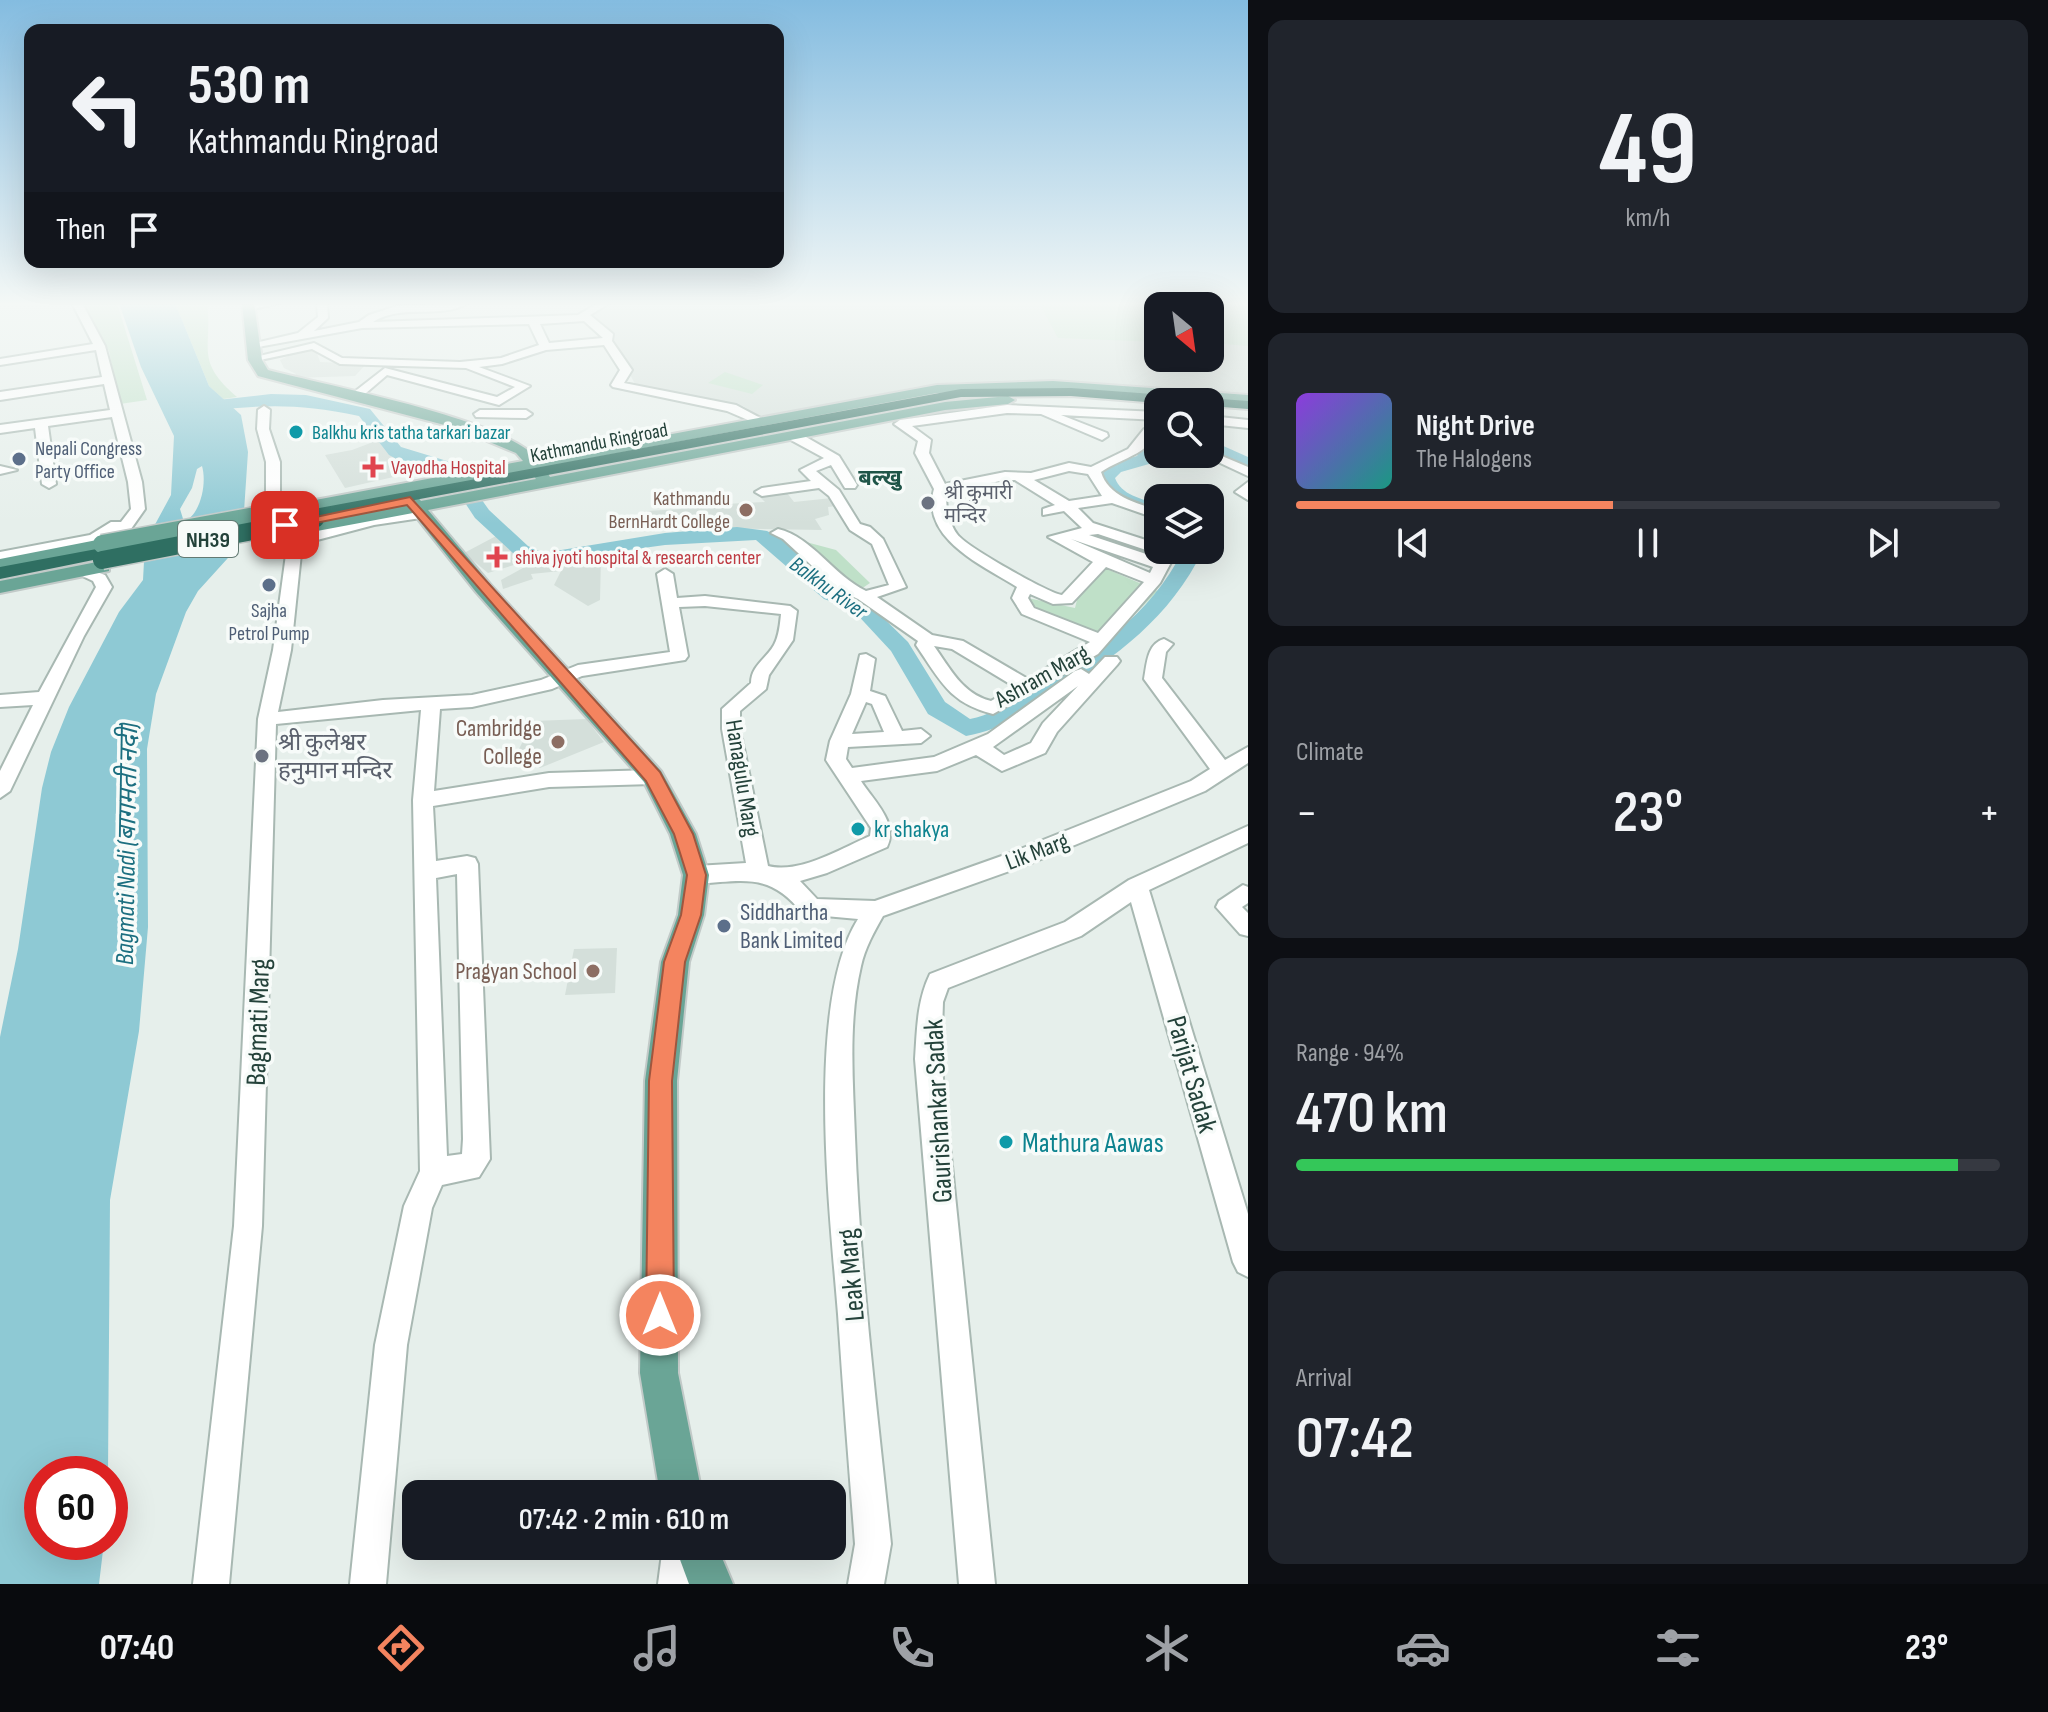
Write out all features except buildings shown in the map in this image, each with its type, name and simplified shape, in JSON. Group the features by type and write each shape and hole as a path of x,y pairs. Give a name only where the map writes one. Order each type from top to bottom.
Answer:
{"highway":[{"name":"Kathmandu Ringroad","path":"512,479 892,414 998,391 1108,393 1144,397"},
{"name":"Kathmandu Ringroad","path":"892,414 959,398 1018,394 1144,401"},
{"name":"Kathmandu Ringroad","path":"1224,405 1248,405"},
{"path":"0,573 102,561"},
{"path":"0,579 102,561"}],"main road":[{"path":"274,377 461,425 522,450 540,473"},
{"path":"540,473 762,422 904,394 973,385 1075,386 1248,405"},
{"path":"540,473 794,436 892,414 964,403 1009,400 1144,406"},
{"path":"1224,409 1248,415"},
{"path":"0,565 102,561 314,516 512,479"},
{"path":"422,496 565,677 653,777 683,834 696,875 691,915 675,962 661,1081 659,1373 678,1480"},
{"path":"0,587 80,571 102,561"},
{"path":"702,1560 711,1584"}],"street":[{"path":"107,377 135,482 134,499 138,509 121,533"},
{"path":"355,396 378,377"},
{"path":"407,377 499,401"},
{"path":"461,425 524,386 496,377"},
{"path":"622,377 617,385 651,396 734,408 762,422"},
{"path":"0,396 108,380"},
{"path":"1036,409 1102,436"},
{"path":"892,414 1036,409 1144,415"},
{"path":"264,410 263,429 274,479 273,497 257,509 267,537 277,544 374,521 422,496"},
{"path":"0,429 117,413"},
{"path":"480,414 526,414"},
{"path":"892,414 923,436 922,453 941,489 938,500 951,538 1026,586 1053,599 1066,600 1103,561"},
{"path":"1224,421 1248,424"},
{"path":"41,424 49,484"},
{"path":"794,436 834,459 850,485"},
{"path":"941,489 1017,476 1031,477 1069,467 1094,471 1128,456 1144,442"},
{"path":"834,459 807,470 834,493 855,527 867,530 879,541 898,587 864,596"},
{"path":"1224,461 1248,472"},
{"path":"1094,471 1101,487 1115,498 1144,509"},
{"path":"1017,476 1067,506 1088,526 1144,545"},
{"path":"762,492 822,483"},
{"path":"1248,486 1242,492 1248,496"},
{"path":"1048,512 1115,498"},
{"path":"0,557 103,536 120,522 134,499"},
{"path":"1101,529 1055,537 1103,561 1154,580"},
{"path":"778,533 788,536 843,586 864,596 927,639 957,645 1028,687"},
{"path":"1071,535 1144,549"},
{"name":"Bagmati Marg","path":"211,1584 248,1226 267,719 282,650 295,541"},
{"path":"0,791 47,698 102,561"},
{"path":"1101,640 1154,580 1160,564"},
{"path":"267,719 431,702 472,701 578,671 679,656 678,643 671,628 665,574"},
{"name":"Ashram Marg","path":"927,639 925,645 947,683 970,703 993,708 1092,650 1101,640 1028,611 1020,598 1026,586"},
{"name":"Hanagulu Marg","path":"670,603 705,601 789,611 779,655 760,674 760,685 731,709 731,729 758,873"},
{"path":"1164,644 1158,651 1153,679 1222,770"},
{"path":"781,877 819,867 880,841 881,827 836,760 839,741 860,694 866,659"},
{"path":"844,776 937,764 995,739 1111,661"},
{"path":"978,746 996,762 1009,763 1038,748 1080,681"},
{"path":"860,694 879,700 896,737"},
{"path":"0,701 47,698"},
{"path":"368,1584 391,1345 418,1206 434,1172 423,800 431,702"},
{"path":"1039,707 1058,719"},
{"path":"839,741 921,736"},
{"name":"Lik Marg","path":"875,910 1021,858 1198,786 1248,754"},
{"path":"423,800 549,780 653,777"},
{"name":"Gaurishankar Sadak","path":"977,1584 928,1059 931,1002 938,981 1073,929 1137,886 1248,834"},
{"path":"424,872 467,864 477,1139 476,1159 469,1167 434,1172"},
{"path":"696,875 758,873 781,877 796,886 811,908 875,910"},
{"name":"Parijat Sadak","path":"1137,886 1248,1262"},
{"path":"1243,894 1227,907 1248,927"},
{"name":"Leak Marg","path":"866,1584 873,1544 843,1202 841,1018 849,965 860,935 875,910"},
{"path":"676,1584 679,1560"}],"shaded area":[{"path":"631,377 1248,377 1248,397 1224,395 1224,388 1144,388 1061,381 960,382 915,387 762,418 743,406 639,392"},
{"name":"Vayodha Hospital","path":"381,439 391,452 412,462 420,471 345,488 325,455 352,450"},
{"name":"Kathmandu BernHardt College","path":"784,489 794,502 832,498 837,506 828,507 829,515 815,519 822,530 646,527 647,511 681,509 681,494 703,494 705,505 765,502 758,495"},
{"name":"shiva jyoti hospital & research center","path":"498,535 527,561 488,573 464,553"},
{"path":"601,556 600,600 588,606 554,585 561,571 531,574 533,579 503,589 501,580 539,559"},
{"path":"586,719 604,742 540,768 518,751 533,721"},
{"name":"Pragyan School","path":"617,948 615,993 565,995 574,949"}],"green space":[{"path":"114,377 140,377 147,400 120,404"},
{"path":"205,377 218,377 237,397 223,399 209,386"},
{"path":"717,377 739,377 763,385 752,394 708,383"},
{"path":"806,542 836,550 870,583 855,593 798,548"},
{"path":"1100,566 1158,591 1108,641 1029,606 1023,597 1075,608 1080,588"}],"water":[{"name":"Bagmati Nadi (बागमती नदी)","path":"146,377 205,377 209,386 241,415 248,452 243,526 237,548 198,591 186,612 156,694 147,749 148,927 139,1031 110,1200 108,1456 24,1456 24,1560 102,1560 99,1584 0,1584 0,1037 18,949 42,788 51,752 69,707 119,612 143,580 145,543 171,495 174,436","holes":["202,466 203,489 198,505 184,522 180,509 192,488 197,469"]}],"waterway":[{"name":"Balkhu River","path":"191,408 271,399 306,400 364,412 395,451 408,458 441,465 456,476 482,514 521,550 541,559 665,539 737,533 760,535 773,542 831,595 859,605 900,647 936,708 966,728 1007,715 1110,649 1149,616 1166,597 1186,564"},
{"name":"Balkhu River","path":"1224,452 1248,464"},
{"name":"Balkhu River","path":"1144,458 1115,468 1106,477 1108,486 1125,499 1144,505"}],"place":[{"name":"Balkhu kris tatha tarkari bazar","path":"296,432"},
{"name":"Nepali Congress Party Office","path":"19,459"},
{"name":"Vayodha Hospital","path":"373,467"},
{"name":"श्री कुमारी मन्दिर","path":"928,503"},
{"name":"Kathmandu BernHardt College","path":"746,510"},
{"name":"shiva jyoti hospital & research center","path":"497,557"},
{"name":"Sajha Petrol Pump","path":"269,585"},
{"name":"Cambridge College","path":"558,742"},
{"name":"श्री कुलेश्वर हनुमान मन्दिर","path":"262,756"},
{"name":"kr shakya","path":"858,829"},
{"name":"Siddhartha Bank Limited","path":"724,926"},
{"name":"Pragyan School","path":"593,971"},
{"name":"Mathura Aawas","path":"1006,1142"}],"district":[{"name":"बल्खु","path":"880,477"}],"route":[{"path":"285,525 410,501 483,588 653,777 666,798 683,834 696,875 691,915 675,962 661,1081 660,1315"}]}
